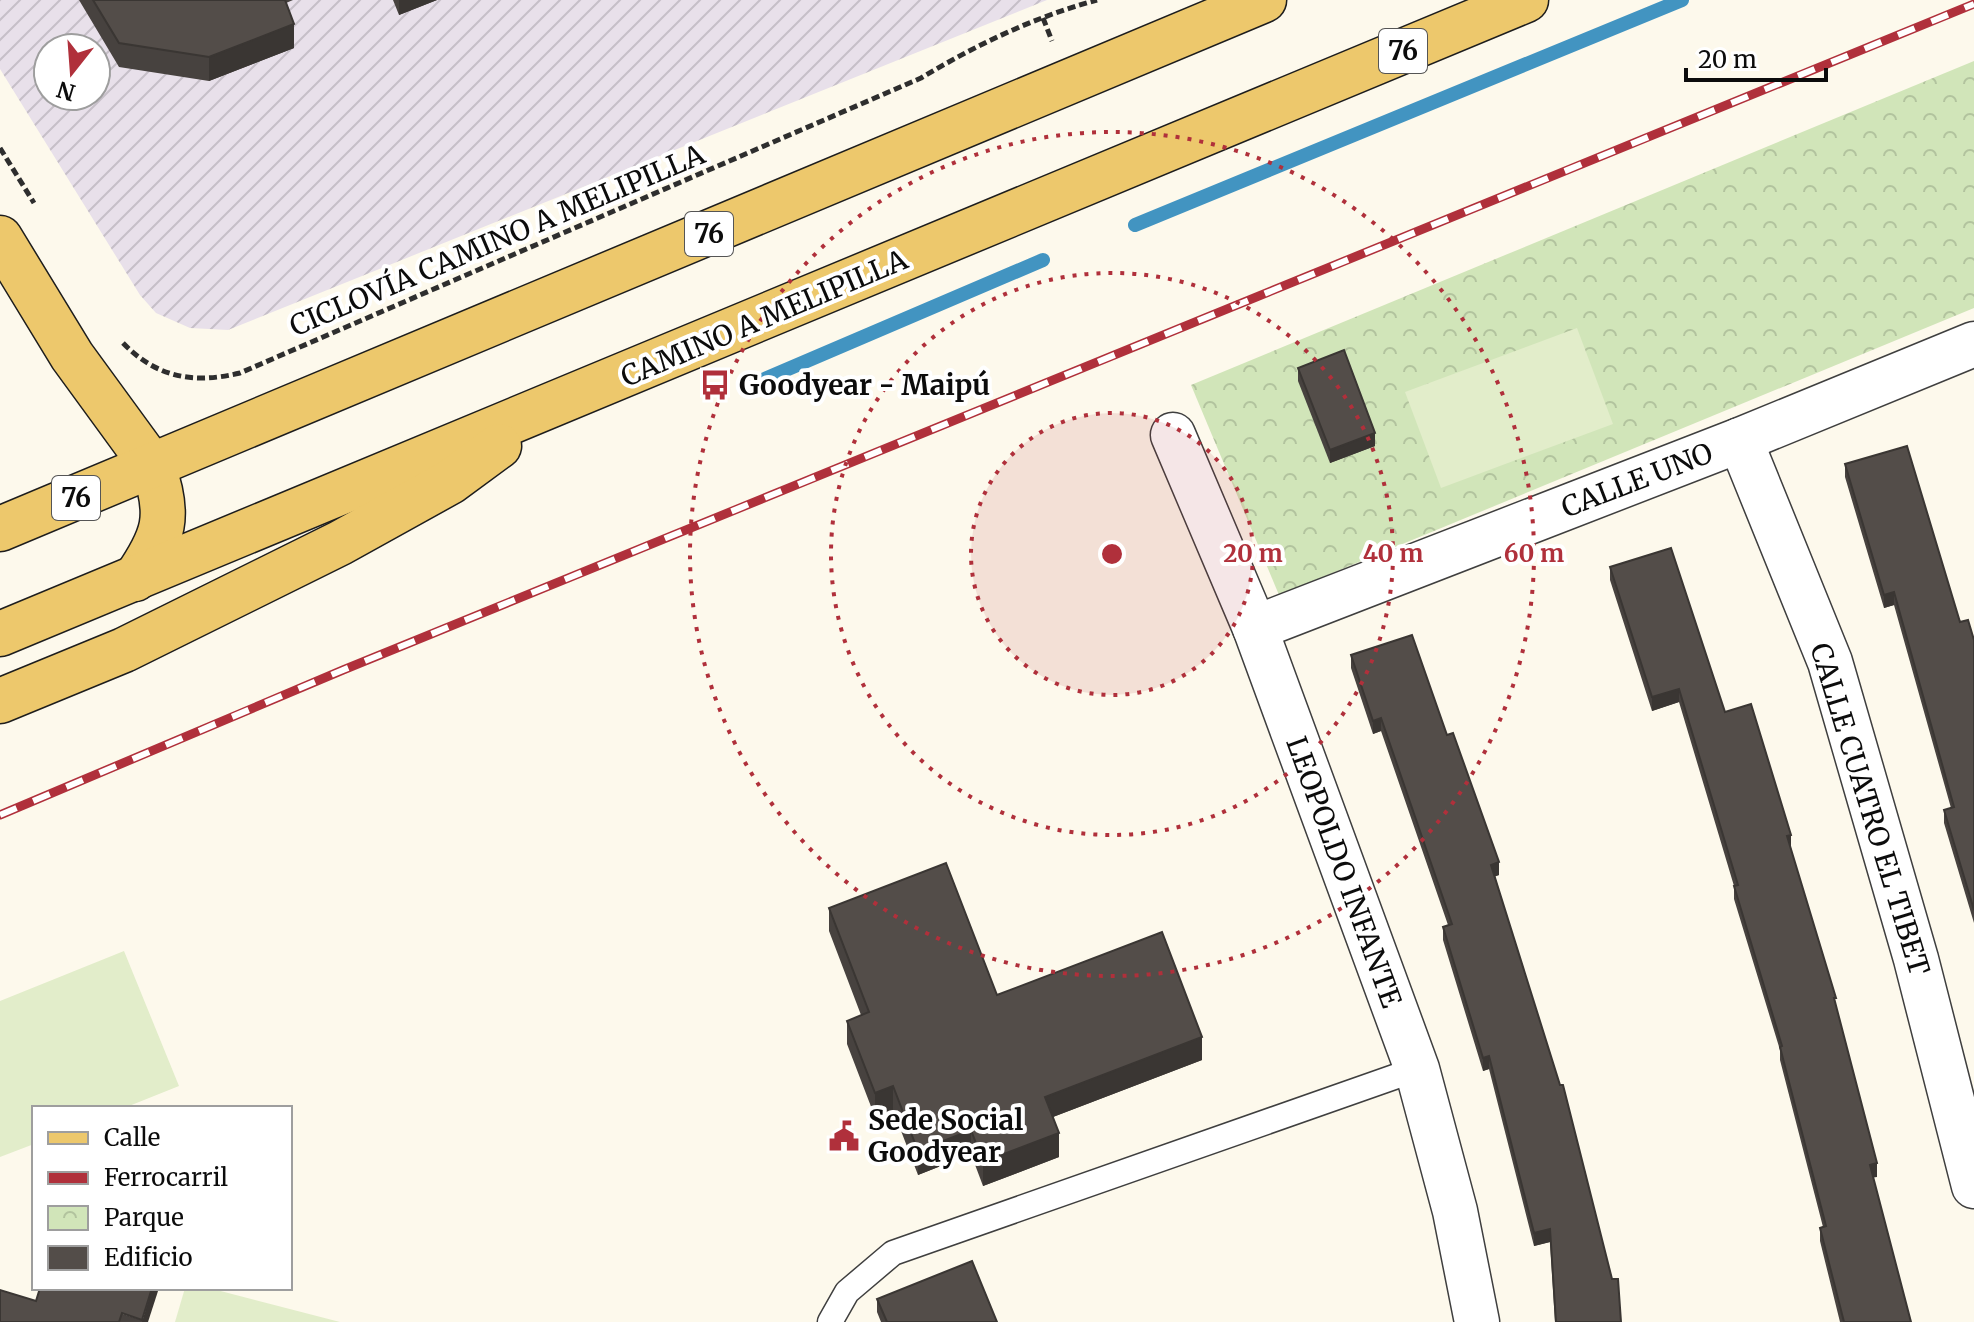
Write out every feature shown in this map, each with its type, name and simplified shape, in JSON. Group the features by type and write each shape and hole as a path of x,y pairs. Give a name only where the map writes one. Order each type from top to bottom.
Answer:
{"main road":[{"name":"76","path":"0,529 1264,0"},
{"name":"CAMINO A MELIPILLA","path":"0,634 1526,0"},
{"path":"0,238 72,356 153,467 160,485 162,525 156,549 135,579"},
{"path":"0,701 124,650 340,543 450,482 559,403"}],"street":[{"name":"CALLE UNO","path":"1255,628 1740,440 1974,344"},
{"name":"LEOPOLDO INFANTE","path":"1173,435 1255,628 1417,1069 1455,1211 1477,1322"},
{"name":"CALLE CUATRO EL TIBET","path":"1740,440 1830,662 1916,959 1974,1186"}],"lane":[{"path":"830,1322 847,1292 893,1253 1417,1069"}],"path":[{"name":"CICLOVÍA CAMINO A MELIPILLA","path":"119,338 143,359 179,376 198,380 240,373 921,78 969,49 1043,18 1097,0"},
{"path":"0,148 40,213"}],"shaded area":[{"path":"0,0 1047,0 228,330 190,328 156,313 140,295 0,69"}],"green space":[{"path":"1974,61 1974,308 1279,595 1191,385"},
{"path":"1577,328 1613,424 1441,488 1405,392"},
{"path":"124,951 179,1086 129,1106 32,1106 32,1145 0,1157 0,1001"},
{"path":"184,1290 217,1290 340,1322 175,1322"}],"building":[{"path":"93,0 285,0 294,24 209,57 119,43"},
{"path":"1344,350 1375,433 1330,450 1298,368"},
{"path":"1907,446 1960,622 1968,620 1974,640 1974,910 1944,810 1954,807 1894,592 1884,595 1845,464"},
{"path":"1671,548 1725,712 1751,704 1836,998 1877,1163 1870,1165 1911,1322 1844,1322 1820,1228 1826,1226 1782,1046 1679,689 1652,697 1610,567"},
{"path":"1412,635 1447,735 1453,733 1499,862 1491,865 1560,1085 1563,1085 1612,1279 1618,1279 1621,1322 1556,1322 1550,1229 1534,1233 1489,1056 1483,1058 1443,927 1452,924 1381,718 1373,721 1351,655"},
{"path":"946,863 997,995 1162,932 1202,1037 1045,1097 1059,1133 983,1162 971,1130 918,1151 893,1086 875,1093 847,1021 869,1012 829,908"},
{"path":"972,1261 997,1322 887,1322 877,1299"},
{"path":"0,1290 36,1301 39,1290 151,1290 142,1320 122,1313 119,1322 0,1322"}],"waterway":[{"path":"1135,225 1682,0"},
{"path":"746,387 1043,260"}],"railway":[{"path":"0,815 343,670 1974,4"}],"place":[{"name":"Goodyear - Maipú","path":"715,385"},
{"name":"Sede Social Goodyear","path":"844,1136"}]}
